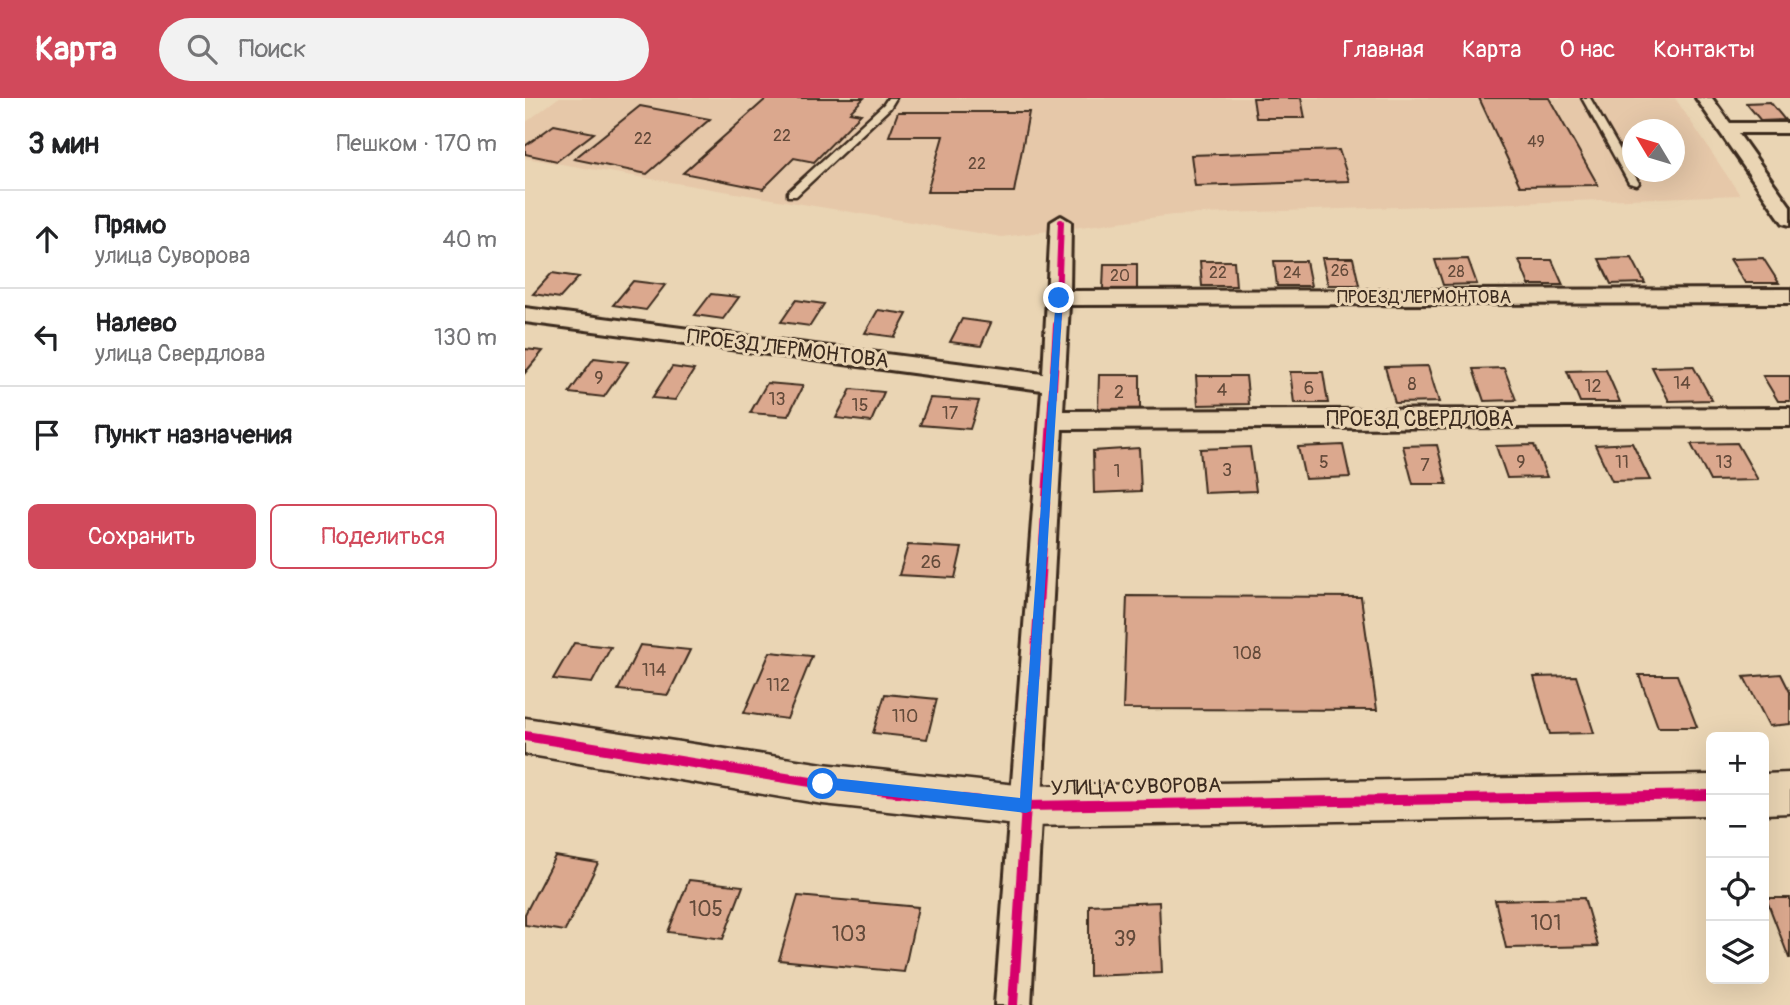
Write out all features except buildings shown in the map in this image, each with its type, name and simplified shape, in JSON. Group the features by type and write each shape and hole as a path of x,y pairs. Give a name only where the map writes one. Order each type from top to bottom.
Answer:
{"street":[{"path":"1704,98 1790,219"},
{"path":"1726,128 1790,128"},
{"path":"1013,1005 1059,298 1061,222"},
{"name":"ПРОЕЗД ЛЕРМОНТОВА","path":"1059,298 1790,296"},
{"name":"ПРОЕЗД ЛЕРМОНТОВА","path":"525,315 1052,383"},
{"name":"ПРОЕЗД СВЕРДЛОВА","path":"1050,420 1790,417"},
{"name":"УЛИЦА СУВОРОВА","path":"525,736 823,784 1026,806 1706,795"},
{"path":"1769,794 1790,793"}],"lane":[{"path":"792,194 893,98"},
{"path":"1587,98 1634,183"}],"shaded area":[{"path":"558,98 1675,98 1740,195 1173,215 1002,237 525,158 525,123"}],"cycle path":[{"path":"1013,1005 1059,298 1061,222"},
{"path":"525,736 823,784 1026,806 1706,795"}],"route":[{"path":"823,784 1026,806 1059,298"}]}
